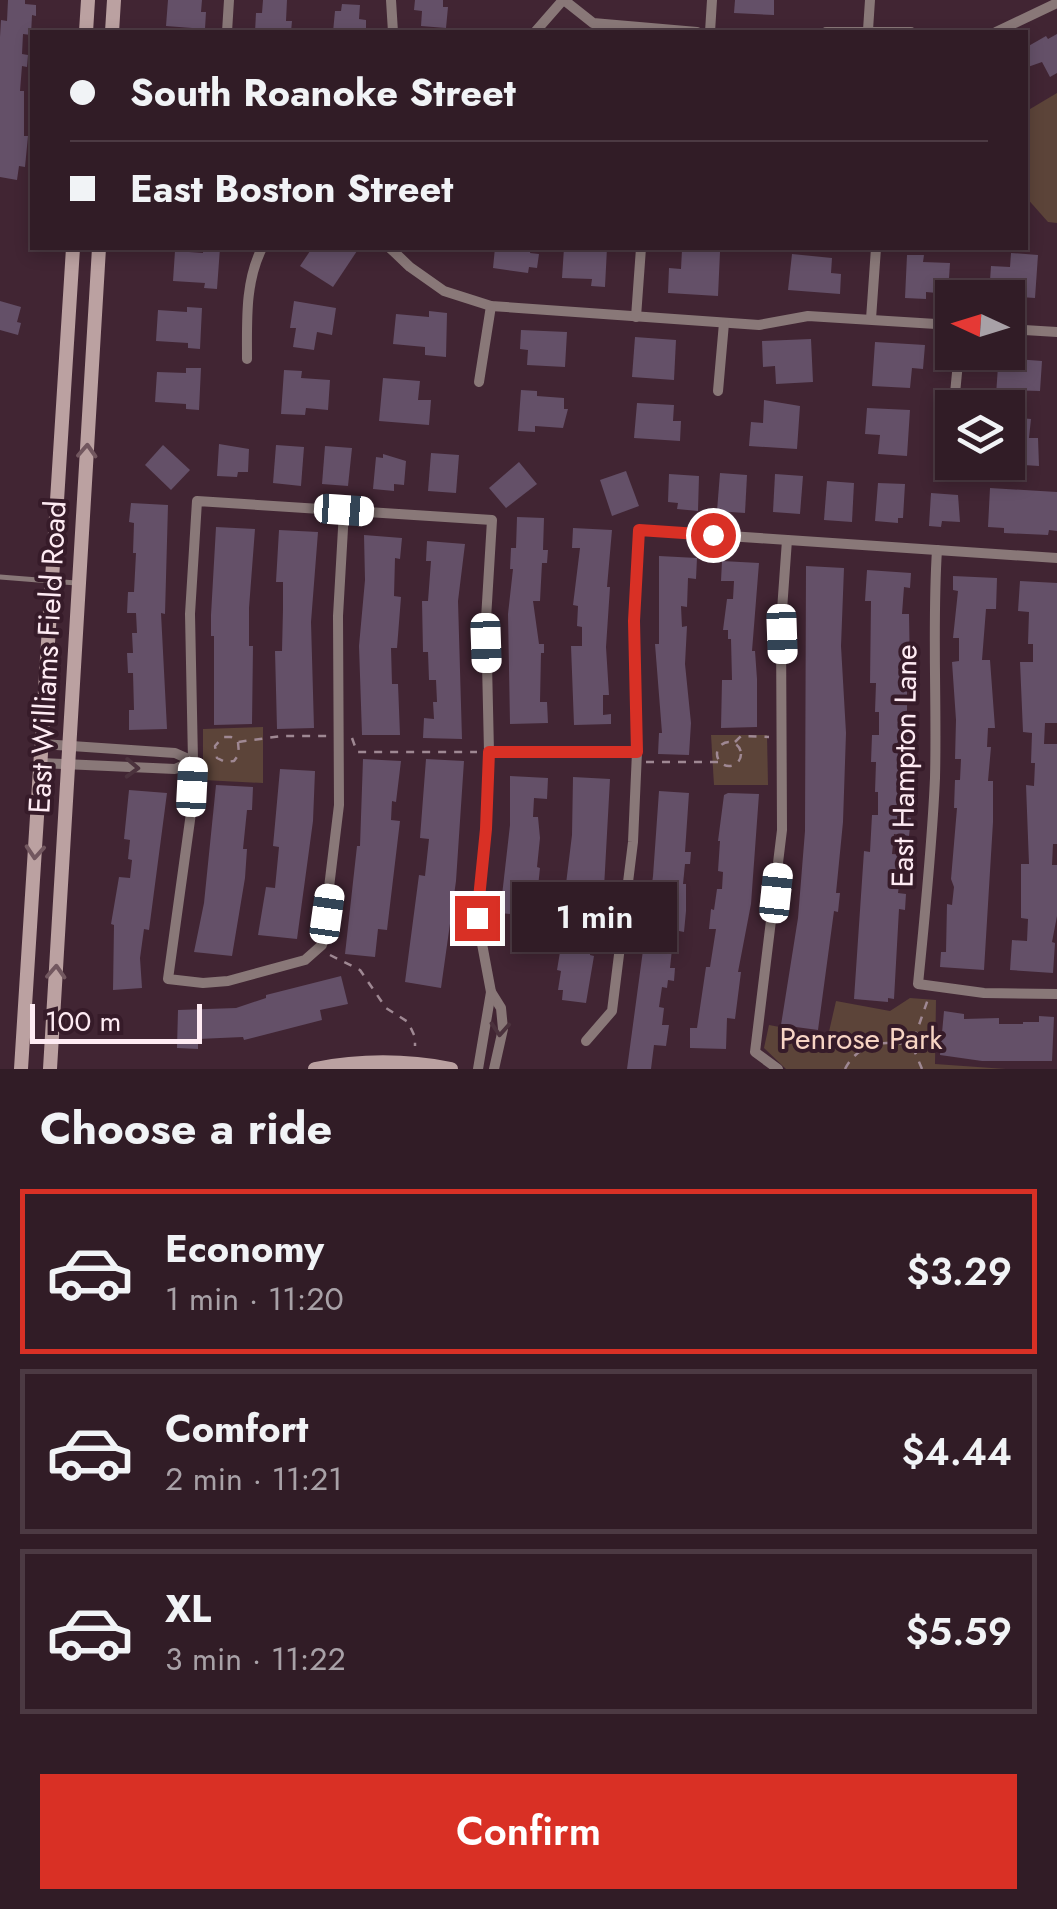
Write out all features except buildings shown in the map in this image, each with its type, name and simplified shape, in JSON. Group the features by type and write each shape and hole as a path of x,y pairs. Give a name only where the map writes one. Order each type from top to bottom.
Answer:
{"main road":[{"path":"86,30 88,0"},
{"path":"112,30 114,0"},
{"name":"East Williams Field Road","path":"21,1069 73,250"},
{"name":"East Williams Field Road","path":"50,1069 99,250"},
{"path":"315,1069 352,1062 394,1061 451,1069"}],"street":[{"path":"227,30 229,0"},
{"path":"391,0 393,30"},
{"path":"537,30 563,0 593,23 673,30"},
{"path":"710,30 712,0"},
{"path":"868,30 870,0"},
{"path":"1000,30 1057,3"},
{"path":"248,358 247,302 254,264 261,250"},
{"path":"392,250 444,291 491,306 759,325 808,316 935,324"},
{"path":"636,316 641,250"},
{"path":"871,319 876,250"},
{"path":"479,382 491,306"},
{"path":"718,391 724,323"},
{"path":"1025,330 1057,332"},
{"path":"344,510 338,616 340,805 323,952 228,980 203,983 168,979 184,866 193,761 190,614 197,501 344,510 492,520 486,619 489,752 477,923 491,992 501,1008 503,1028 494,1069"},
{"path":"586,1041 612,1012 633,842 640,757 634,621 639,530 1057,558"},
{"path":"778,1069 755,1052 782,830 782,624 787,540"},
{"name":"East Hampton Lane","path":"937,550 932,626 933,812 918,984 984,993 1057,994"},
{"path":"42,744 175,753 193,761"},
{"path":"489,752 640,757"},
{"path":"41,763 176,769 193,761"},
{"path":"478,1069 491,992"}],"lane":[{"path":"0,577 79,583"}],"path":[{"path":"238,742 240,750 234,761 217,758 214,750 220,739 231,737 238,742 282,736 330,736"},
{"path":"734,744 741,736 773,737"},
{"path":"348,738 353,738 354,750 358,752 489,752"},
{"path":"640,757 730,766 739,761 740,749 726,743 720,748 720,762"},
{"path":"323,952 360,970 386,1008 408,1022 415,1046"},
{"path":"922,1069 912,1045 928,999"},
{"path":"845,1069 853,1056 868,1045 912,1045"}],"green space":[{"path":"1057,93 1057,223 1048,222 1028,199 1028,110"},
{"path":"263,727 263,783 203,780 203,729"},
{"path":"711,735 767,735 768,785 714,785"},
{"name":"Penrose Park","path":"910,998 936,1000 935,1064 1006,1069 786,1069 764,1048 769,1025 828,1036 836,1001 890,1011"}],"route":[{"path":"477,918 489,752 637,752 634,621 639,530 713,535"}]}
